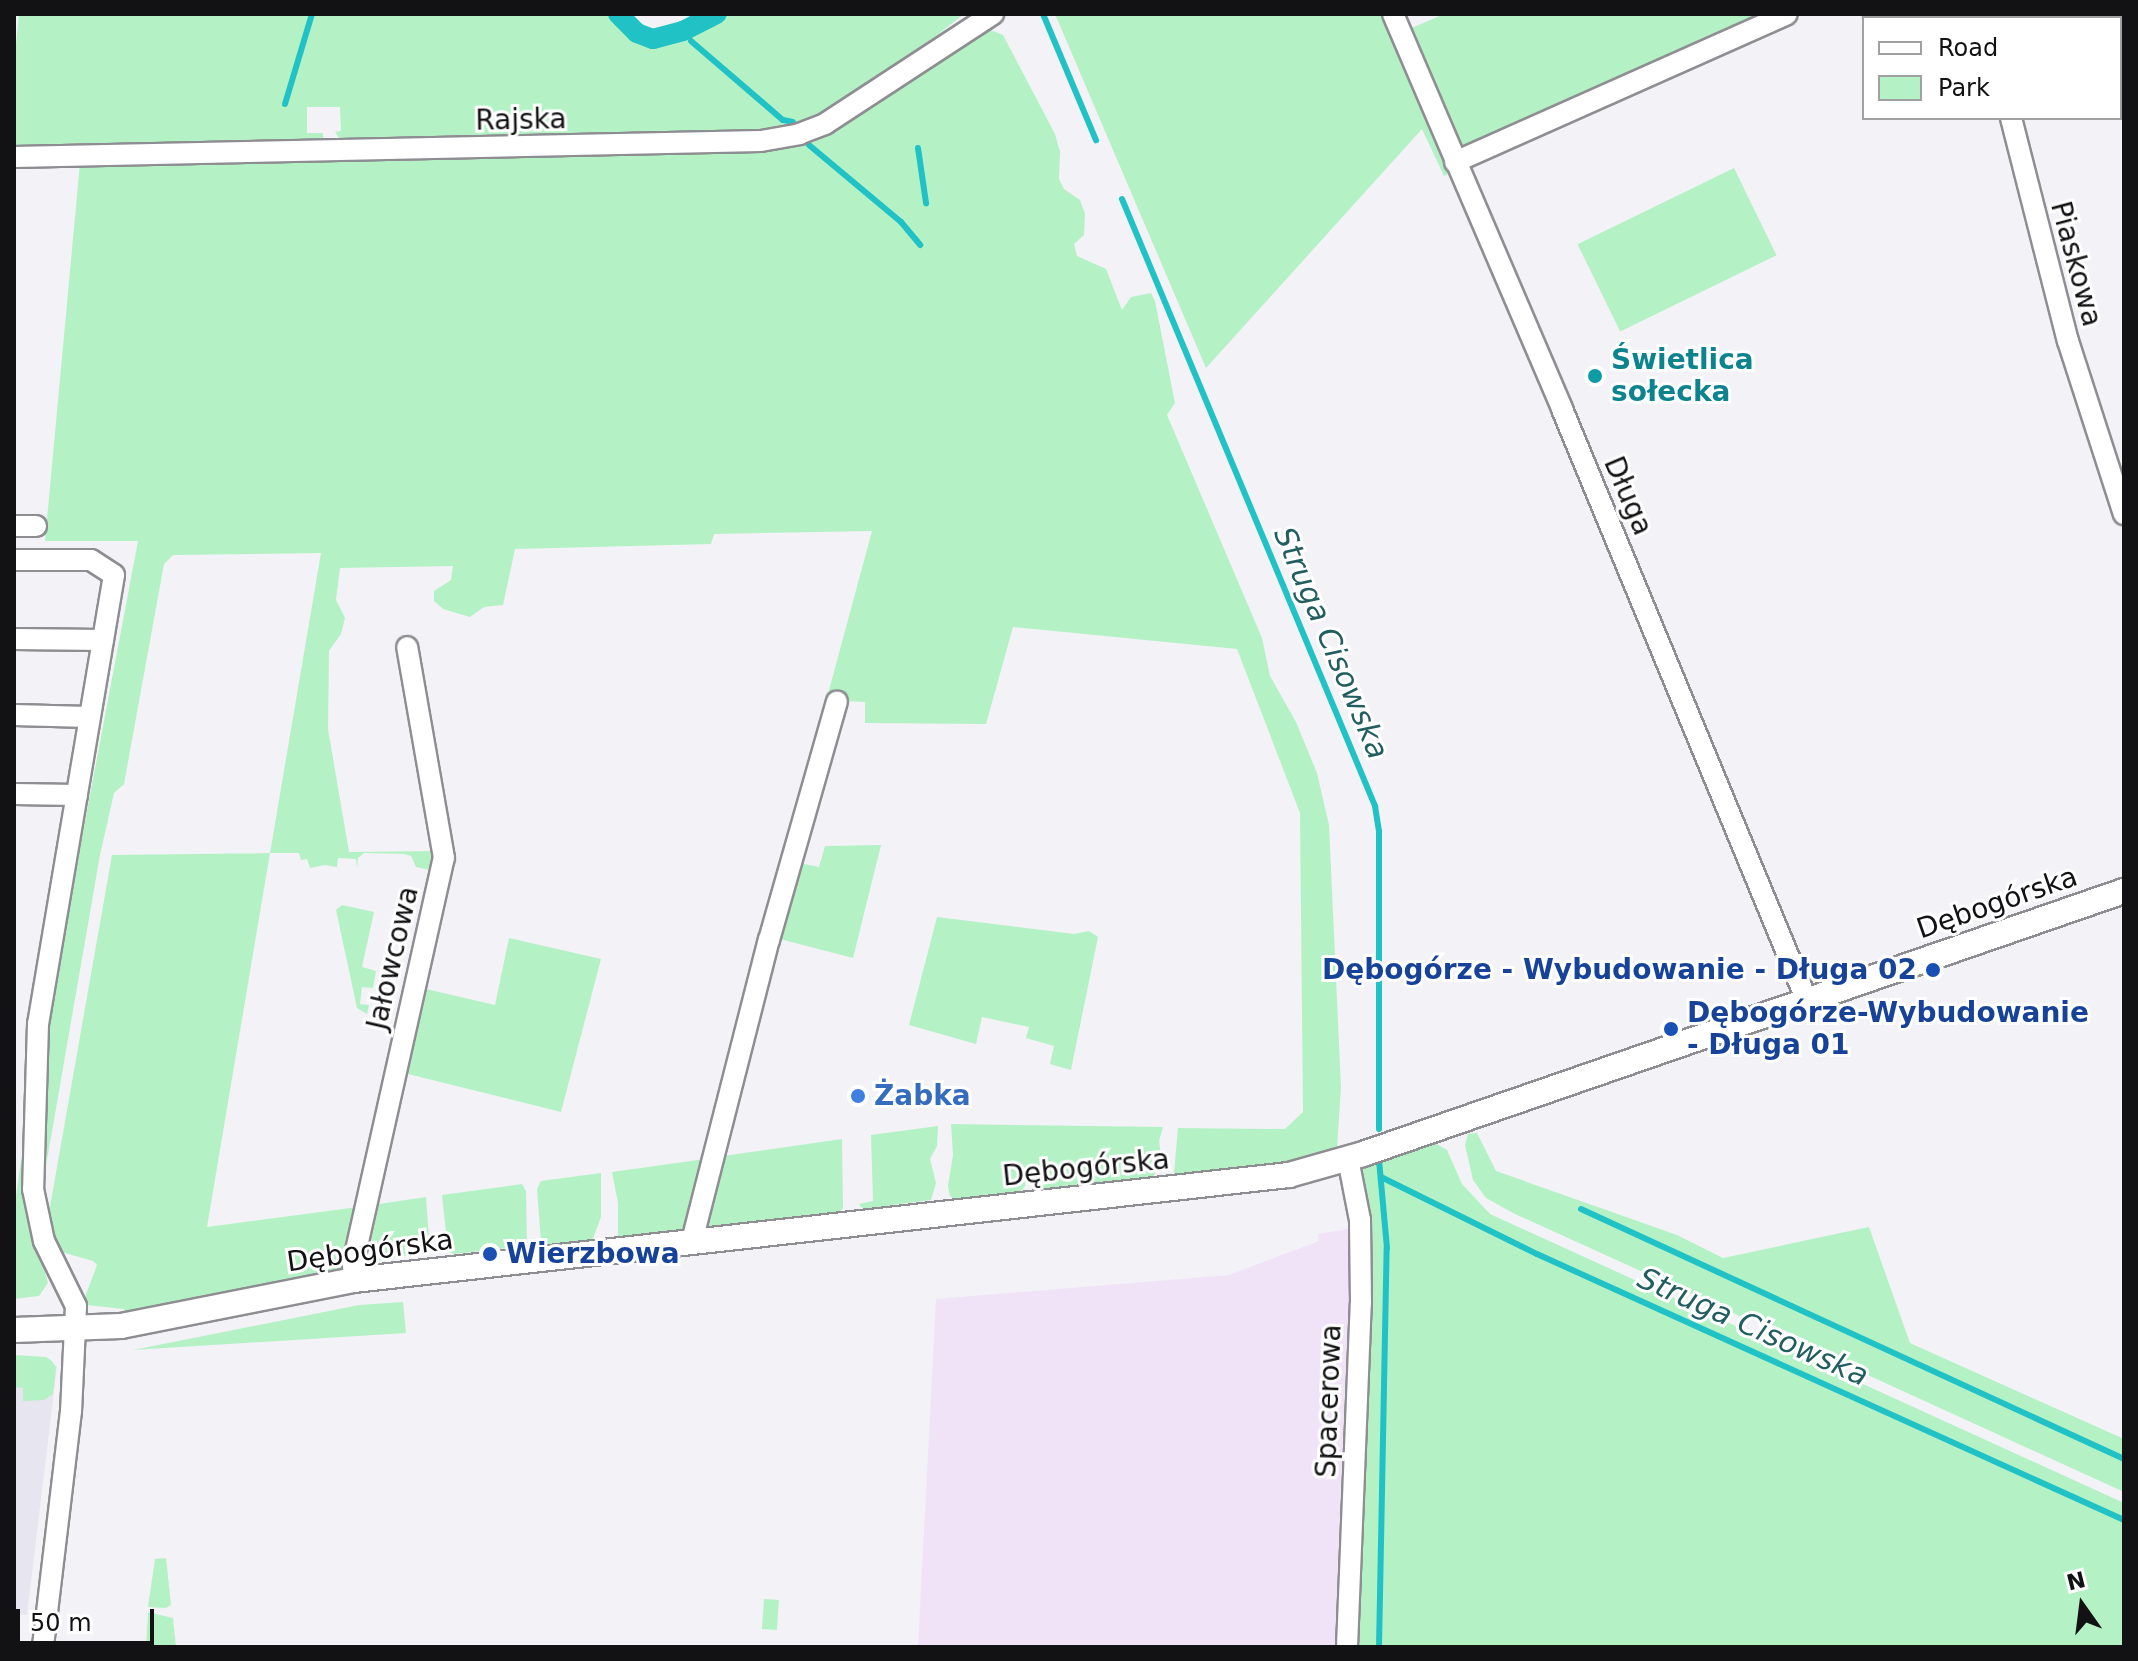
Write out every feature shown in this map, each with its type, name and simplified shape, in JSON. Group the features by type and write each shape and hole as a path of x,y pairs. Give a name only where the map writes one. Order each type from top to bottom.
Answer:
{"street":[{"name":"Rajska","path":"14,157 761,141 799,134 825,124 993,14"},
{"name":"Długa","path":"1393,14 1562,409 1807,1001"},
{"path":"1455,162 1787,14"},
{"path":"1874,14 1896,16"},
{"name":"Piaskowa","path":"2012,120 2068,341 2124,514"},
{"path":"14,526 36,526"},
{"path":"14,560 91,560 114,575 38,1024 33,1189 44,1241 74,1297 76,1328 71,1411 43,1647"},
{"path":"14,639 103,640"},
{"name":"Jałowcowa","path":"354,1280 353,1264 444,858 407,647"},
{"path":"692,1241 777,911 837,701"},
{"path":"14,715 89,717"},
{"path":"14,794 77,795"},
{"name":"Dębogórska","path":"14,1330 158,1321 354,1280 1276,1178 1348,1159 2124,891"},
{"name":"Spacerowa","path":"1347,1647 1361,1303 1360,1220 1348,1159"}],"shaded area":[{"path":"1348,1229 1350,1386 1337,1647 918,1647 936,1299 1229,1275 1319,1241 1318,1234"},
{"path":"14,1364 57,1366 27,1615 14,1613"}],"green space":[{"path":"19,14 611,14 635,37 651,45 663,43 727,14 964,14 887,74 825,113 772,133 341,141 335,132 341,131 340,107 307,107 307,133 323,133 323,142 44,144 14,150 14,64"},
{"path":"1055,14 1383,14 1393,36 1444,14 1777,14 1444,176 1422,129 1206,368"},
{"path":"986,28 1003,35 1055,134 1060,152 1059,179 1064,189 1080,200 1085,214 1084,235 1074,244 1077,256 1106,269 1122,310 1131,297 1151,293 1155,301 1175,403 1167,415 1262,638 1270,676 1296,722 1317,773 1329,825 1341,1087 1337,1149 1292,1164 1177,1178 1174,1173 1178,1128 1285,1129 1303,1112 1300,813 1237,649 1013,627 986,724 865,723 865,702 844,701 845,696 828,694 872,531 714,534 711,544 515,549 503,605 484,607 470,617 443,609 434,601 434,591 451,580 453,566 340,568 336,600 345,618 341,634 329,651 328,729 349,852 434,851 430,870 416,867 411,856 405,854 364,853 358,858 357,868 356,859 338,858 337,867 325,865 310,868 307,859 301,860 299,853 270,853 321,553 173,555 164,564 124,784 114,793 100,855 42,1189 43,1044 138,541 45,541 80,163 295,163 343,158 767,151 815,142 817,136"},
{"path":"1734,168 1777,255 1620,331 1578,244"},
{"path":"881,845 853,958 776,938 795,862 819,867 825,846"},
{"path":"270,853 207,1227 358,1207 343,1268 337,1272 125,1316 124,1309 86,1305 85,1297 97,1265 93,1261 58,1251 48,1218 112,855"},
{"path":"342,905 374,912 362,967 376,971 373,988 362,987 360,1004 369,1005 367,1014 357,1008 336,910"},
{"path":"937,917 1074,934 1089,931 1098,937 1071,1070 1050,1064 1054,1046 1026,1038 1029,1027 982,1017 976,1044 909,1025"},
{"path":"509,938 601,959 561,1112 408,1074 426,989 495,1005"},
{"path":"24,1084 35,1237 48,1283 39,1296 14,1299 14,1210 22,1154"},
{"path":"951,1124 1163,1127 1159,1141 1162,1162 1152,1179 1034,1192 1033,1168 1028,1169 1025,1186 1018,1196 959,1202 950,1196 948,1186 953,1155"},
{"path":"938,1126 937,1146 930,1159 936,1183 931,1200 892,1205 876,1212 861,1207 859,1204 873,1201 871,1135"},
{"path":"1477,1133 1496,1171 1677,1235 1723,1258 1869,1227 1910,1343 2124,1439 2124,1492 1824,1355 1804,1339 1762,1320 1742,1317 1486,1198 1473,1180 1465,1145 1468,1134"},
{"path":"842,1139 843,1208 834,1218 711,1231 705,1228 716,1157"},
{"path":"1433,1142 1447,1150 1462,1184 1490,1214 2124,1503 2124,1647 1356,1647 1356,1167"},
{"path":"705,1159 682,1232 622,1239 618,1236 618,1203 612,1172"},
{"path":"601,1173 601,1217 592,1241 547,1247 541,1242 537,1189 541,1181"},
{"path":"522,1184 526,1191 527,1246 453,1254 448,1251 442,1195"},
{"path":"426,1197 430,1252 375,1261 370,1246 379,1204"},
{"path":"403,1302 406,1333 133,1350 359,1305"},
{"path":"14,1355 46,1357 52,1361 56,1367 53,1394 44,1400 23,1401 23,1388 14,1387"},
{"path":"166,1558 171,1605 166,1608 148,1607 155,1559"},
{"path":"764,1599 779,1600 777,1630 762,1629"},
{"path":"148,1612 173,1618 176,1647 146,1647"}],"waterway":[{"path":"285,104 312,14"},
{"path":"618,14 637,33 653,39 683,31 717,14"},
{"name":"Struga Cisowska","path":"1043,14 1096,140"},
{"path":"691,41 783,120 793,122"},
{"path":"809,145 901,222 920,245"},
{"path":"918,148 926,203"},
{"name":"Struga Cisowska","path":"1122,199 1375,806 1379,831 1379,1129"},
{"path":"1379,1160 1387,1248 1379,1647"},
{"name":"Struga Cisowska","path":"1381,1177 1537,1254 2124,1520"},
{"path":"1581,1209 2124,1459"}],"place":[{"name":"Świetlica sołecka","path":"1595,376"},
{"name":"Dębogórze - Wybudowanie - Długa 02","path":"1933,970"},
{"name":"Dębogórze-Wybudowanie - Długa 01","path":"1671,1029"},
{"name":"Żabka","path":"858,1096"},
{"name":"Wierzbowa","path":"490,1254"}]}
